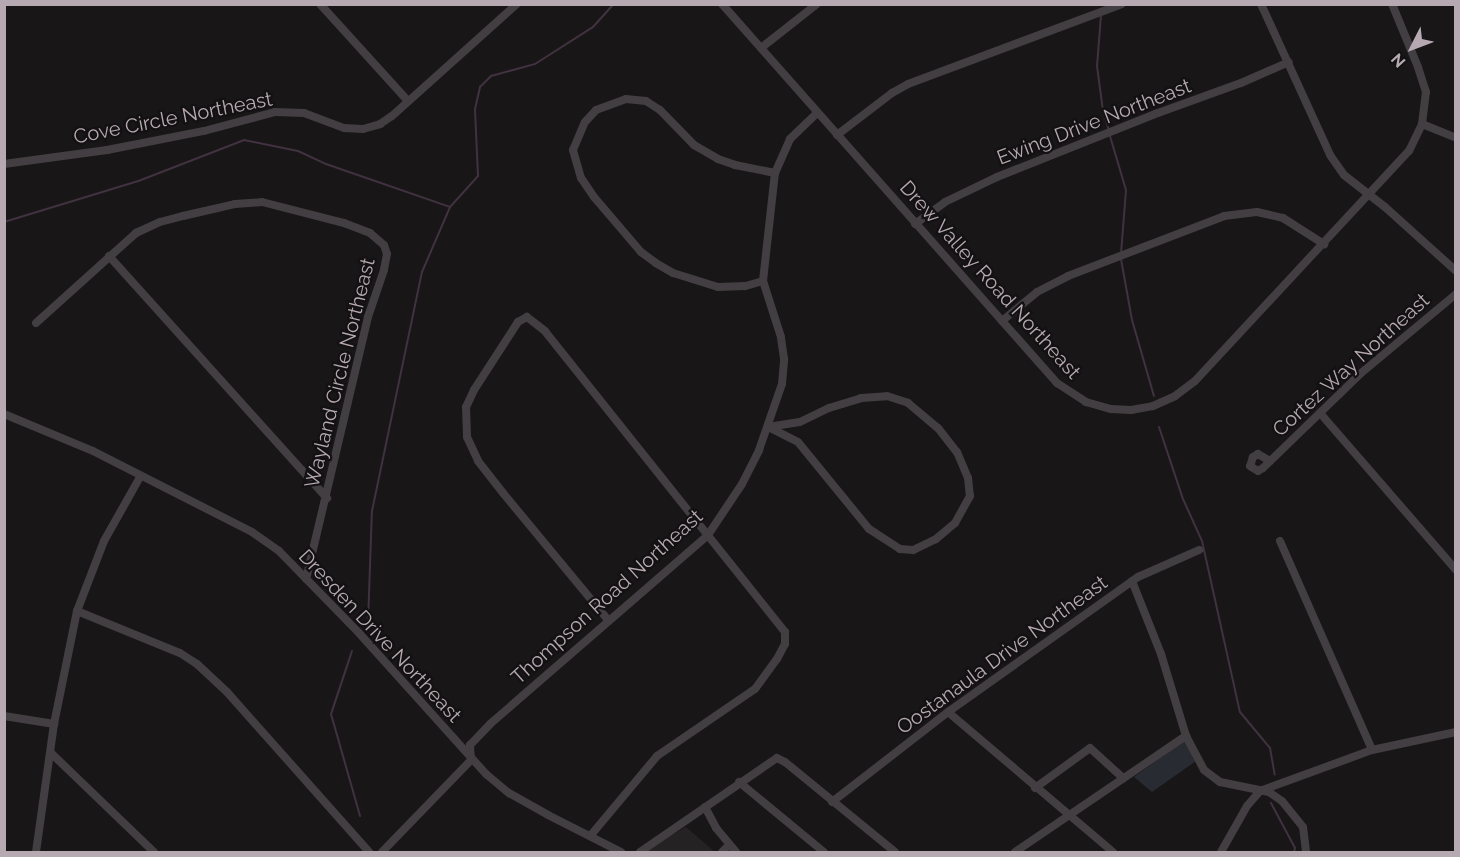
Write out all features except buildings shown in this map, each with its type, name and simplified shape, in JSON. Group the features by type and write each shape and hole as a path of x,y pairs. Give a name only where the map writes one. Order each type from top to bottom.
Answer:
{"street":[{"path":"320,4 408,101"},
{"name":"Drew Valley Road Northeast","path":"722,4 915,224 1069,393 1086,402 1111,409 1154,406 1175,396 1195,381 1409,151 1422,124 1425,92 1418,67 1392,4"},
{"path":"760,48 817,4"},
{"path":"837,135 892,93 908,84 1122,4"},
{"path":"1261,4 1330,155 1344,175 1370,195 1455,271"},
{"name":"Cove Circle Northeast","path":"4,165 107,150 204,131 275,112 304,113 344,128 363,129 380,124 510,6"},
{"name":"Ewing Drive Northeast","path":"915,224 945,202 997,177 1158,113 1241,83 1289,62"},
{"path":"763,281 745,286 718,287 673,273 656,263 641,252 580,178 573,150 585,122 596,110 626,99 646,101 660,110 694,145 718,159 735,165 776,173"},
{"name":"Thompson Road Northeast","path":"471,760 470,745 490,724 708,535 741,484 768,427 782,384 784,359 781,338 763,281 776,173 790,140 817,113"},
{"path":"1422,124 1455,138"},
{"name":"Wayland Circle Northeast","path":"36,323 136,233 160,222 235,204 262,202 344,223 370,233 384,245 387,254 384,270 368,317 306,579"},
{"path":"1002,321 1037,292 1068,276 1224,216 1257,212 1283,218 1324,244"},
{"path":"109,255 327,498"},
{"name":"Cortez Way Northeast","path":"1270,460 1360,374 1455,294"},
{"path":"591,835 657,756 755,688 777,659 785,644 785,632 554,343 533,320 527,317 518,322 474,390 466,407 464,419 469,441 478,461 609,621"},
{"path":"887,396 915,408 938,428 957,452 968,478 970,496 955,523 936,539 913,550 900,549 886,543 869,529 798,442 768,427 800,422 829,408 861,398 887,396"},
{"path":"1320,413 1455,570"},
{"name":"Dresden Drive Northeast","path":"4,414 93,451 140,477 252,532 279,551 359,633 471,760 509,793 621,852"},
{"path":"36,852 54,724 77,611 104,541 140,477"},
{"path":"1280,541 1372,750"},
{"name":"Oostanaula Drive Northeast","path":"832,801 948,712 1132,581 1148,571 1199,550"},
{"path":"1132,581 1154,633 1186,736 1204,770 1220,782 1269,792 1282,801 1303,827 1306,852"},
{"path":"77,611 180,653 197,664 226,692 369,852"},
{"path":"948,712 1113,852"},
{"path":"4,716 54,724"},
{"path":"1221,852 1247,806 1260,790 1372,750 1455,732"},
{"path":"1015,852 1186,736"},
{"path":"1035,788 1090,748 1123,778"},
{"path":"51,753 154,852"},
{"path":"640,852 777,758 799,773 895,852"},
{"path":"382,852 471,760"},
{"path":"739,782 824,852"},
{"path":"705,807 736,852"},
{"path":"722,852 729,845"}],"shaded area":[{"path":"1185,740 1196,761 1152,792 1134,777"},
{"path":"686,827 715,852 639,852"}],"waterway":[{"path":"368,623 372,511 422,272 450,207 478,176 475,109 480,87 491,76 535,64 593,27 614,4"},
{"path":"1101,15 1097,66 1103,111 1109,131"},
{"path":"1110,136 1126,190 1121,254"},
{"path":"4,222 141,180 244,140 298,151 326,164 450,207"},
{"path":"1121,259 1132,320 1154,396"},
{"path":"1159,427 1183,499 1202,541 1240,712 1270,748 1275,775"},
{"path":"352,651 331,714 360,816"},
{"path":"1271,803 1295,848 1294,852"}]}
